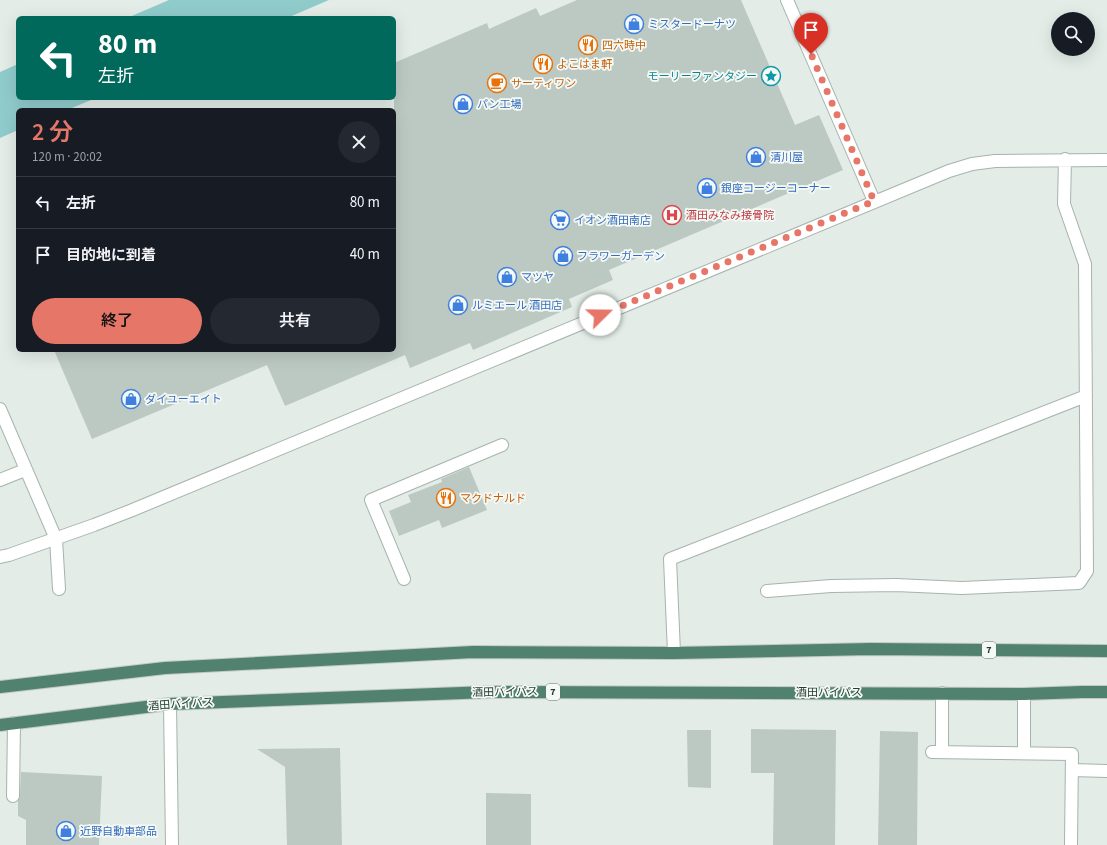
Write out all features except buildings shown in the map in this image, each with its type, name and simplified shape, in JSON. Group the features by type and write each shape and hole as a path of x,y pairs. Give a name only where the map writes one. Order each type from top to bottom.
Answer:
{"highway":[{"name":"7","path":"0,687 165,668 473,652 674,653 871,649 1107,651"},
{"name":"酒田バイパス","path":"0,725 170,704 489,692 1024,694 1107,692"}],"street":[{"path":"787,0 874,201"},
{"path":"767,591 838,586 896,585 962,588 1079,583 1087,571 1085,264 1064,204 1065,160"},
{"path":"0,556 9,555 56,539 130,511 949,171 972,164 995,161 1107,160"},
{"path":"674,653 670,559 1086,396"},
{"path":"0,409 56,539 59,589"},
{"path":"404,579 371,500 502,445"},
{"path":"0,480 25,470"},
{"path":"942,693 937,752 1072,754 1071,845"},
{"path":"1024,694 1024,753"},
{"path":"170,704 172,845"},
{"path":"13,796 14,723"},
{"path":"1072,770 1107,771"}],"water":[{"path":"169,0 329,0 292,16 132,16"},
{"path":"16,65 16,100 91,100 72,108 16,108 16,131 0,138 0,72"}],"place":[{"name":"ミスタードーナツ","path":"634,24"},
{"name":"四六時中","path":"588,45"},
{"name":"よこはま軒","path":"543,64"},
{"name":"モーリーファンタジー","path":"771,76"},
{"name":"サーティワン","path":"497,83"},
{"name":"パン工場","path":"463,104"},
{"name":"清川屋","path":"756,157"},
{"name":"銀座コージーコーナー","path":"707,188"},
{"name":"酒田みなみ接骨院","path":"672,215"},
{"name":"イオン酒田南店","path":"560,220"},
{"name":"フラワーガーデン","path":"563,256"},
{"name":"マツヤ","path":"507,277"},
{"name":"ルミエール 酒田店","path":"458,305"},
{"name":"ダイユーエイト","path":"131,399"},
{"name":"マクドナルド","path":"446,498"},
{"name":"近野自動車部品","path":"66,831"}],"route":[{"path":"600,315 874,201 811,54"}]}
